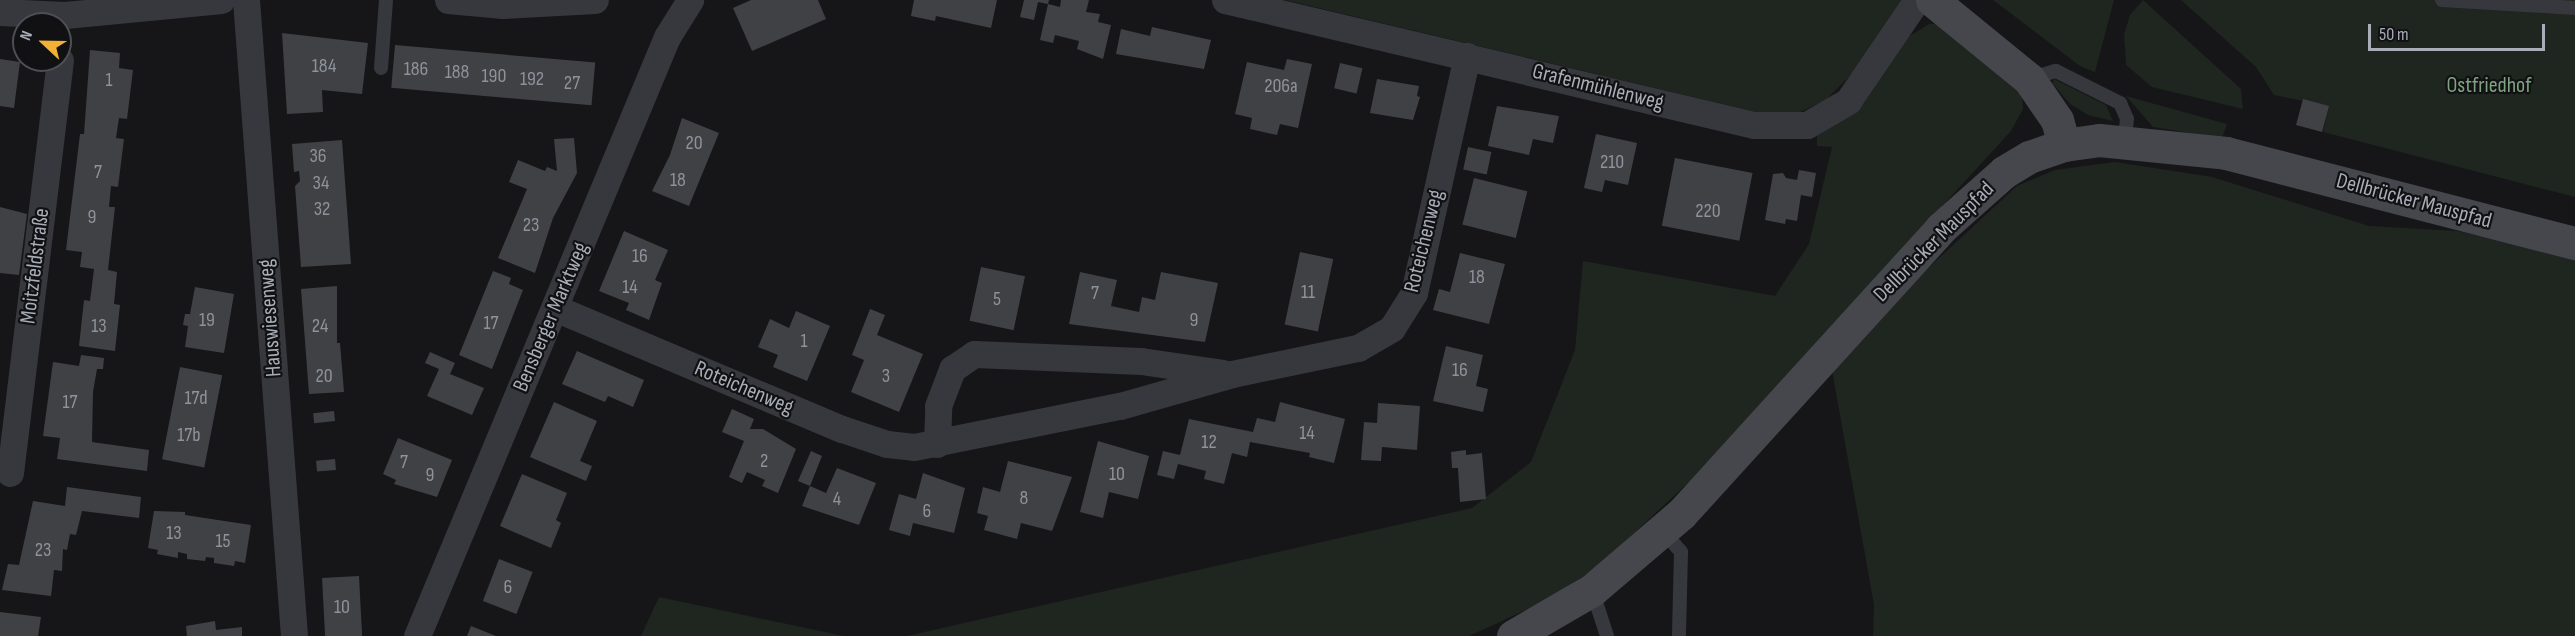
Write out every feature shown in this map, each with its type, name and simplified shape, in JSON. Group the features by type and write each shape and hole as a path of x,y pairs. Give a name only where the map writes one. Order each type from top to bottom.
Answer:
{"main road":[{"path":"1932,0 2029,79 2057,120 2064,145"},
{"name":"Dellbrücker Mauspfad","path":"1513,636 1592,590 1682,513 1941,228 2004,172 2029,157 2064,145 2125,139 2226,153 2575,243"}],"street":[{"path":"72,14 221,0"},
{"name":"Hauswiesenweg","path":"246,0 294,636"},
{"path":"448,0 492,2 595,0"},
{"name":"Bensberger Marktweg","path":"417,636 667,37 690,0"},
{"name":"Grafenmühlenweg","path":"1225,0 1755,125 1808,125 1848,101 1917,0"},
{"name":"Roteichenweg","path":"555,308 842,429 887,444 937,444 1120,406 1232,374 1358,348 1392,328 1414,292 1467,56"},
{"name":"Moitzfeldstraße","path":"10,473 58,72"},
{"name":"Roteichenweg","path":"937,444 939,406 952,369 974,354 1141,361 1232,374"}],"lane":[{"path":"381,68 386,0"},
{"path":"2442,0 2575,8"},
{"path":"2029,79 2041,72 2056,71 2120,103 2127,119 2125,139"},
{"path":"1662,530 1681,552 1679,636"},
{"path":"1592,590 1607,636"}],"green space":[{"path":"1285,0 1906,0 1877,48 1826,100 1798,113 1756,112"},
{"path":"1993,0 2114,0 2095,72 2080,66"},
{"path":"2143,0 2241,89 2243,109 2152,87 2126,65 2124,35 2130,15"},
{"name":"Ostfriedhof","path":"2181,0 2575,0 2575,197 2323,132 2329,106 2274,95 2256,67"},
{"path":"1941,23 2022,87 2023,109 2011,131 1690,481 1602,563 1552,598 1469,636 907,636 1472,508 1531,462 1575,350 1583,261 1775,296 1809,244 1832,147 1817,146 1817,124 1908,37 1929,24"},
{"path":"2054,79 2106,105 2113,121 2088,115 2070,104 2052,83"},
{"path":"2126,96 2227,124 2222,138 2153,127"},
{"path":"2115,162 2212,177 2369,226 2457,231 2575,257 2575,636 1873,636 1874,605 1830,359 2017,186 2055,170"},
{"path":"659,597 844,636 641,636"}],"building":[{"path":"751,0 818,0 826,19 752,51 733,8"},
{"path":"914,0 997,0 991,28 936,16 935,21 911,16"},
{"path":"1024,0 1049,0 1048,4 1038,2 1034,20 1020,17"},
{"path":"1061,0 1089,0 1086,12 1100,14 1098,22 1111,25 1103,59 1077,49 1079,41 1055,35 1053,43 1040,40 1048,4 1060,7"},
{"path":"1152,27 1211,40 1204,69 1116,54 1121,29 1150,36"},
{"path":"282,33 368,43 362,94 322,90 323,112 287,114"},
{"path":"395,45 595,63 591,105 391,88"},
{"path":"90,50 120,53 119,68 133,70 127,119 119,118 116,138 124,139 118,187 111,186 109,207 115,207 108,270 117,272 114,304 120,305 115,351 79,346 84,300 90,301 94,269 80,267 82,252 66,250 80,134 84,134"},
{"path":"0,59 12,61 12,72 19,72 14,108 0,106"},
{"path":"1287,59 1312,64 1298,128 1280,124 1277,135 1250,129 1252,118 1235,114 1247,62 1284,70"},
{"path":"1340,63 1362,68 1357,94 1334,88"},
{"path":"1377,79 1419,86 1417,96 1420,97 1413,120 1370,113"},
{"path":"2303,99 2329,106 2322,132 2296,125"},
{"path":"1497,106 1559,116 1553,143 1533,139 1529,155 1488,146"},
{"path":"682,118 719,133 689,206 652,191 670,155"},
{"path":"1596,134 1637,143 1628,185 1605,180 1602,192 1584,188"},
{"path":"574,138 577,173 553,218 535,273 498,258 527,189 509,182 518,160 545,171 547,167 557,171 554,139"},
{"path":"342,140 351,264 301,267 295,186 300,181 299,171 294,172 292,144"},
{"path":"1468,147 1491,152 1487,174 1463,169"},
{"path":"1675,158 1753,173 1739,241 1662,226"},
{"path":"1799,170 1816,173 1812,197 1801,195 1797,221 1786,219 1785,224 1765,220 1773,174 1783,173 1786,178 1797,180"},
{"path":"1474,178 1527,191 1516,238 1462,225"},
{"path":"0,207 27,214 19,275 0,273"},
{"path":"624,231 668,250 655,280 662,283 649,320 626,310 629,303 599,291"},
{"path":"1300,252 1333,259 1318,331 1285,324"},
{"path":"1460,253 1505,264 1489,324 1433,310 1439,289 1450,292"},
{"path":"981,267 1025,276 1014,330 970,321"},
{"path":"493,271 511,278 509,284 523,290 492,369 459,355"},
{"path":"1080,272 1117,280 1111,306 1139,312 1142,297 1155,300 1161,272 1218,283 1205,342 1069,324"},
{"path":"337,286 337,343 340,343 344,392 309,394 301,289"},
{"path":"195,287 234,294 224,353 185,347 188,326 183,325 185,314 190,314"},
{"path":"870,309 885,315 877,335 923,354 899,412 851,392 864,360 852,355"},
{"path":"796,311 830,326 807,381 773,367 778,355 758,347 770,319 789,328"},
{"path":"1446,346 1483,355 1476,386 1488,389 1483,412 1433,401"},
{"path":"577,351 644,380 633,407 608,396 605,402 562,384"},
{"path":"430,352 455,363 450,374 484,388 472,415 427,396 439,369 425,363"},
{"path":"81,355 104,358 103,369 97,369 93,392 92,442 149,450 147,471 57,459 60,438 43,436 53,362 79,366"},
{"path":"180,367 222,375 204,467 162,459"},
{"path":"554,402 597,421 580,461 592,466 586,481 530,457"},
{"path":"1280,402 1345,419 1334,463 1309,457 1310,453 1250,442 1247,457 1232,453 1224,484 1204,479 1206,471 1178,464 1174,479 1157,475 1163,451 1180,455 1189,419 1253,432 1257,418 1275,422"},
{"path":"1378,403 1420,406 1417,450 1382,447 1381,461 1361,460 1364,422 1377,423"},
{"path":"732,409 754,419 750,429 763,429 796,449 778,493 762,486 765,480 747,472 742,483 729,477 744,441 722,432"},
{"path":"334,411 335,421 314,423 313,413"},
{"path":"398,438 452,460 437,497 394,484 396,480 383,474"},
{"path":"1098,441 1149,456 1138,499 1109,492 1103,518 1080,512"},
{"path":"1466,450 1466,455 1482,453 1486,499 1460,502 1458,468 1452,468 1451,452"},
{"path":"811,451 822,456 810,486 798,481"},
{"path":"335,459 336,470 317,472 316,461"},
{"path":"1008,461 1072,477 1052,531 1021,523 1017,539 984,530 988,516 977,513 983,487 1000,492"},
{"path":"837,468 876,483 859,525 802,506 810,486 826,493"},
{"path":"923,473 965,488 954,533 913,523 910,536 889,530 899,494 916,499"},
{"path":"522,474 567,493 556,520 561,523 551,548 500,526"},
{"path":"67,487 141,497 139,518 82,511 76,535 70,534 67,550 63,549 62,571 54,570 51,596 2,590 8,564 19,565 33,501 65,506"},
{"path":"154,511 185,512 185,515 251,525 245,563 235,561 234,566 214,563 214,558 206,557 205,561 187,559 187,554 178,552 178,558 157,554 158,550 148,548"},
{"path":"499,559 533,572 516,614 483,601"},
{"path":"359,576 362,636 325,636 322,578"},
{"path":"0,612 41,617 38,636 0,636"},
{"path":"215,621 216,630 242,627 242,636 187,636 186,626"},
{"path":"471,626 496,636 467,636"}]}
